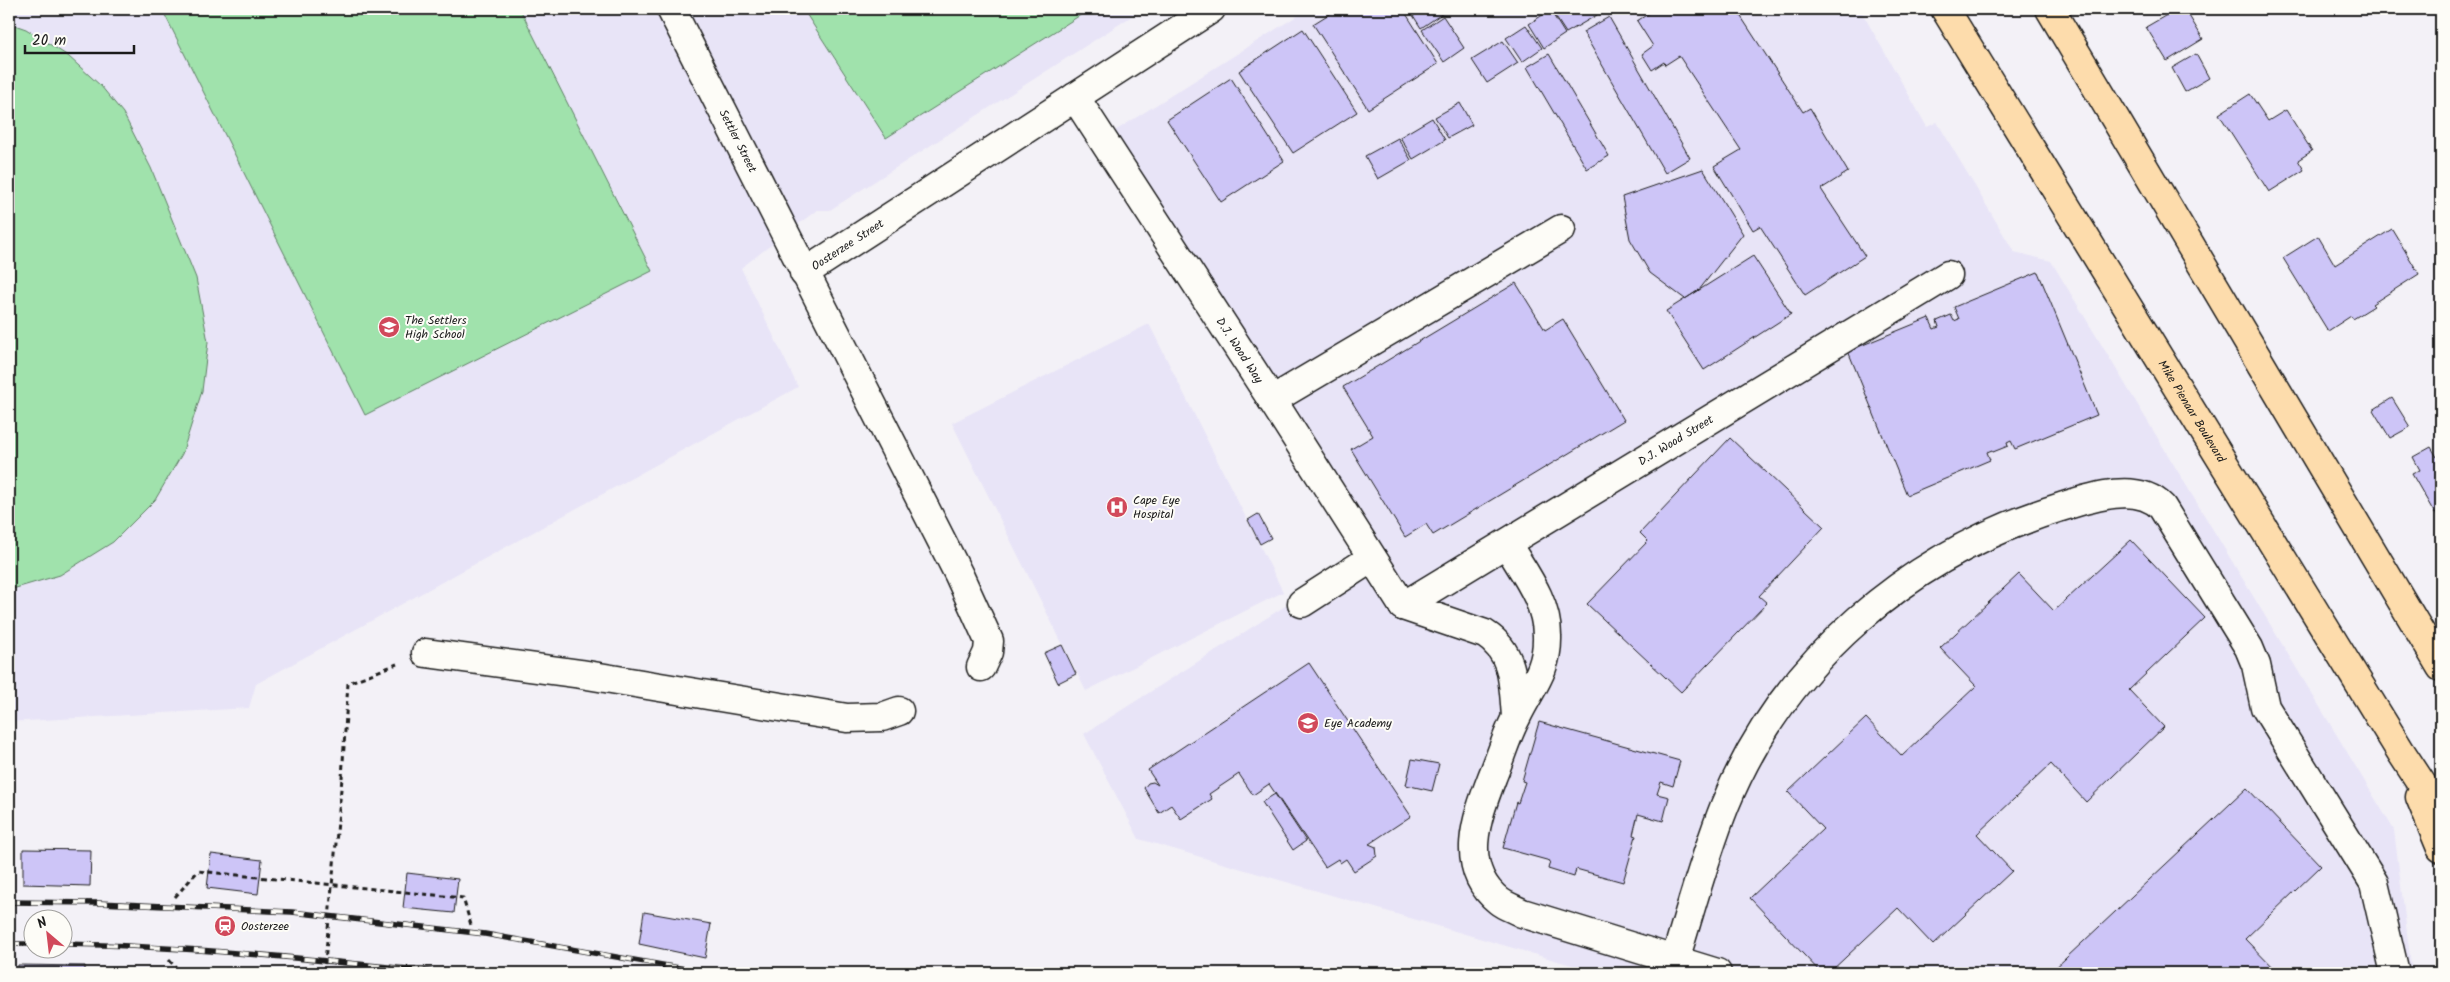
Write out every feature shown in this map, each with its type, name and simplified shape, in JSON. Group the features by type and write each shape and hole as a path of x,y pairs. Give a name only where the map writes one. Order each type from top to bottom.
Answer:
{"main road":[{"name":"Mike Pienaar Boulevard","path":"1945,9 2400,752 2441,813"},
{"path":"2050,9 2441,667"},
{"path":"2400,752 2441,848"}],"street":[{"name":"Settler Street","path":"671,9 804,273"},
{"name":"Oosterzee Street","path":"981,667 988,652 989,642 959,575 804,273 1211,9"},
{"name":"D.J. Wood Way","path":"1075,97 1403,606"},
{"path":"1272,400 1561,229"},
{"name":"D.J. Wood Street","path":"1403,606 1948,275"},
{"path":"1675,960 1725,805 1765,728 1790,692 1817,659 1881,599 1917,573 1955,550 1995,531 2036,515 2092,499 2136,493 2156,500 2162,507 2249,648 2256,665 2265,707 2374,883 2395,973"},
{"path":"1507,544 1540,599 1546,616 1548,635 1543,668 1537,683 1516,716 1479,812 1473,838 1475,868 1484,884 1499,901 1522,913 1717,973"},
{"path":"1302,603 1372,558"},
{"path":"1403,606 1485,634 1495,640 1510,662 1516,716"},
{"path":"426,653 580,674 847,718 882,717 899,711"}],"path":[{"path":"324,973 342,778 348,683 426,653"},
{"path":"175,897 198,871 463,898 471,925"},
{"path":"169,960 181,973"}],"shaded area":[{"name":"The Settlers High School","path":"9,9 1143,9 830,210 817,210 741,268 798,387 256,684 249,708 9,722"},
{"path":"1308,9 1860,9 1927,127 1937,122 2014,252 2051,261 2394,830 2412,973 1599,973 1139,839 1084,734 1364,556 1099,141"},
{"name":"Cape Eye Hospital","path":"1149,324 1283,592 1086,691 952,423"}],"green space":[{"path":"162,9 520,9 652,271 365,415"},
{"path":"803,9 1090,9 886,138"},
{"path":"9,23 26,29 68,56 101,86 123,113 151,168 196,278 208,342 202,391 182,454 155,500 113,542 60,575 9,590"}],"building":[{"path":"1337,9 1403,9 1438,64 1368,109 1313,24"},
{"path":"1409,9 1440,9 1443,13 1421,28"},
{"path":"1594,9 1597,15 1566,33 1551,10"},
{"path":"1649,9 1736,9 1803,112 1810,108 1848,172 1821,189 1865,256 1805,295 1760,226 1753,230 1714,166 1741,150 1679,56 1665,65 1664,62 1652,70 1642,54 1653,46 1637,21 1651,12"},
{"path":"2177,9 2185,9 2203,39 2167,61 2146,27"},
{"path":"1550,10 1565,34 1544,48 1529,24"},
{"path":"1443,16 1464,48 1444,62 1422,30"},
{"path":"1609,17 1690,158 1665,173 1583,32"},
{"path":"1526,25 1542,48 1522,62 1506,38"},
{"path":"1303,29 1357,112 1293,153 1239,71"},
{"path":"1503,41 1518,63 1487,83 1472,60"},
{"path":"1549,54 1609,156 1587,169 1527,67"},
{"path":"2196,54 2209,78 2185,92 2172,68"},
{"path":"1231,78 1284,161 1221,202 1167,120"},
{"path":"2250,94 2268,121 2286,110 2312,151 2298,160 2304,170 2269,192 2219,114"},
{"path":"1460,103 1472,125 1448,138 1435,117"},
{"path":"1432,118 1445,140 1413,159 1400,137"},
{"path":"1398,138 1411,160 1378,179 1365,156"},
{"path":"1703,169 1743,234 1699,290 1685,299 1650,273 1630,239 1622,197"},
{"path":"2392,229 2419,274 2372,304 2374,306 2353,319 2351,316 2328,331 2283,258 2318,236 2335,265"},
{"path":"1753,256 1791,314 1704,370 1666,311"},
{"path":"2038,272 2097,415 2015,449 2011,441 2007,443 2008,446 1993,452 1992,450 1987,452 1990,460 1907,495 1848,351 1929,318 1934,329 1939,327 1937,321 1951,315 1954,321 1959,319 1954,307"},
{"path":"1516,283 1545,330 1563,319 1624,420 1433,535 1426,524 1405,537 1351,449 1373,436 1343,387"},
{"path":"2392,398 2410,427 2390,438 2373,410"},
{"path":"1730,438 1824,527 1759,596 1767,603 1681,692 1587,604 1648,541 1640,533"},
{"path":"2431,447 2437,457 2441,454 2441,515 2439,512 2435,514 2412,474 2420,470 2413,457"},
{"path":"1258,514 1271,538 1260,544 1248,520"},
{"path":"2131,540 2205,618 2129,690 2164,727 2086,802 2051,764 1977,834 2012,871 1933,945 1898,908 1829,973 1821,973 1750,898 1823,829 1788,792 1866,718 1902,756 1976,686 1940,648 2019,574 2054,611"},
{"path":"1062,645 1076,674 1058,683 1044,653"},
{"path":"1309,663 1411,816 1369,844 1376,847 1377,856 1354,871 1346,859 1340,863 1338,859 1325,867 1269,784 1253,795 1239,774 1209,794 1212,799 1181,819 1171,805 1159,813 1144,788 1148,783 1153,782 1158,785 1148,770"},
{"path":"1539,722 1680,761 1673,786 1661,782 1657,794 1669,797 1663,821 1638,814 1633,835 1636,836 1623,882 1576,869 1574,877 1548,869 1550,861 1503,848 1516,802 1518,803 1525,782 1522,781"},
{"path":"1412,759 1439,764 1432,791 1406,785"},
{"path":"2247,788 2321,866 2245,939 2278,973 2050,973"},
{"path":"1275,794 1306,841 1293,850 1262,802"},
{"path":"23,849 91,850 90,886 23,884"},
{"path":"211,854 262,860 258,894 207,888"},
{"path":"407,873 458,879 454,913 403,908"},
{"path":"644,912 711,924 705,958 639,944"},
{"path":"18,965 85,966 85,973 18,973"}],"railway":[{"path":"9,902 99,903 292,912 485,934 708,973"},
{"path":"9,944 22,944"},
{"path":"72,944 206,951 446,973"}],"place":[{"name":"The Settlers High School","path":"389,327"},
{"name":"Cape Eye Hospital","path":"1117,507"},
{"name":"Eye Academy","path":"1308,723"},
{"name":"Oosterzee","path":"225,926"}]}
